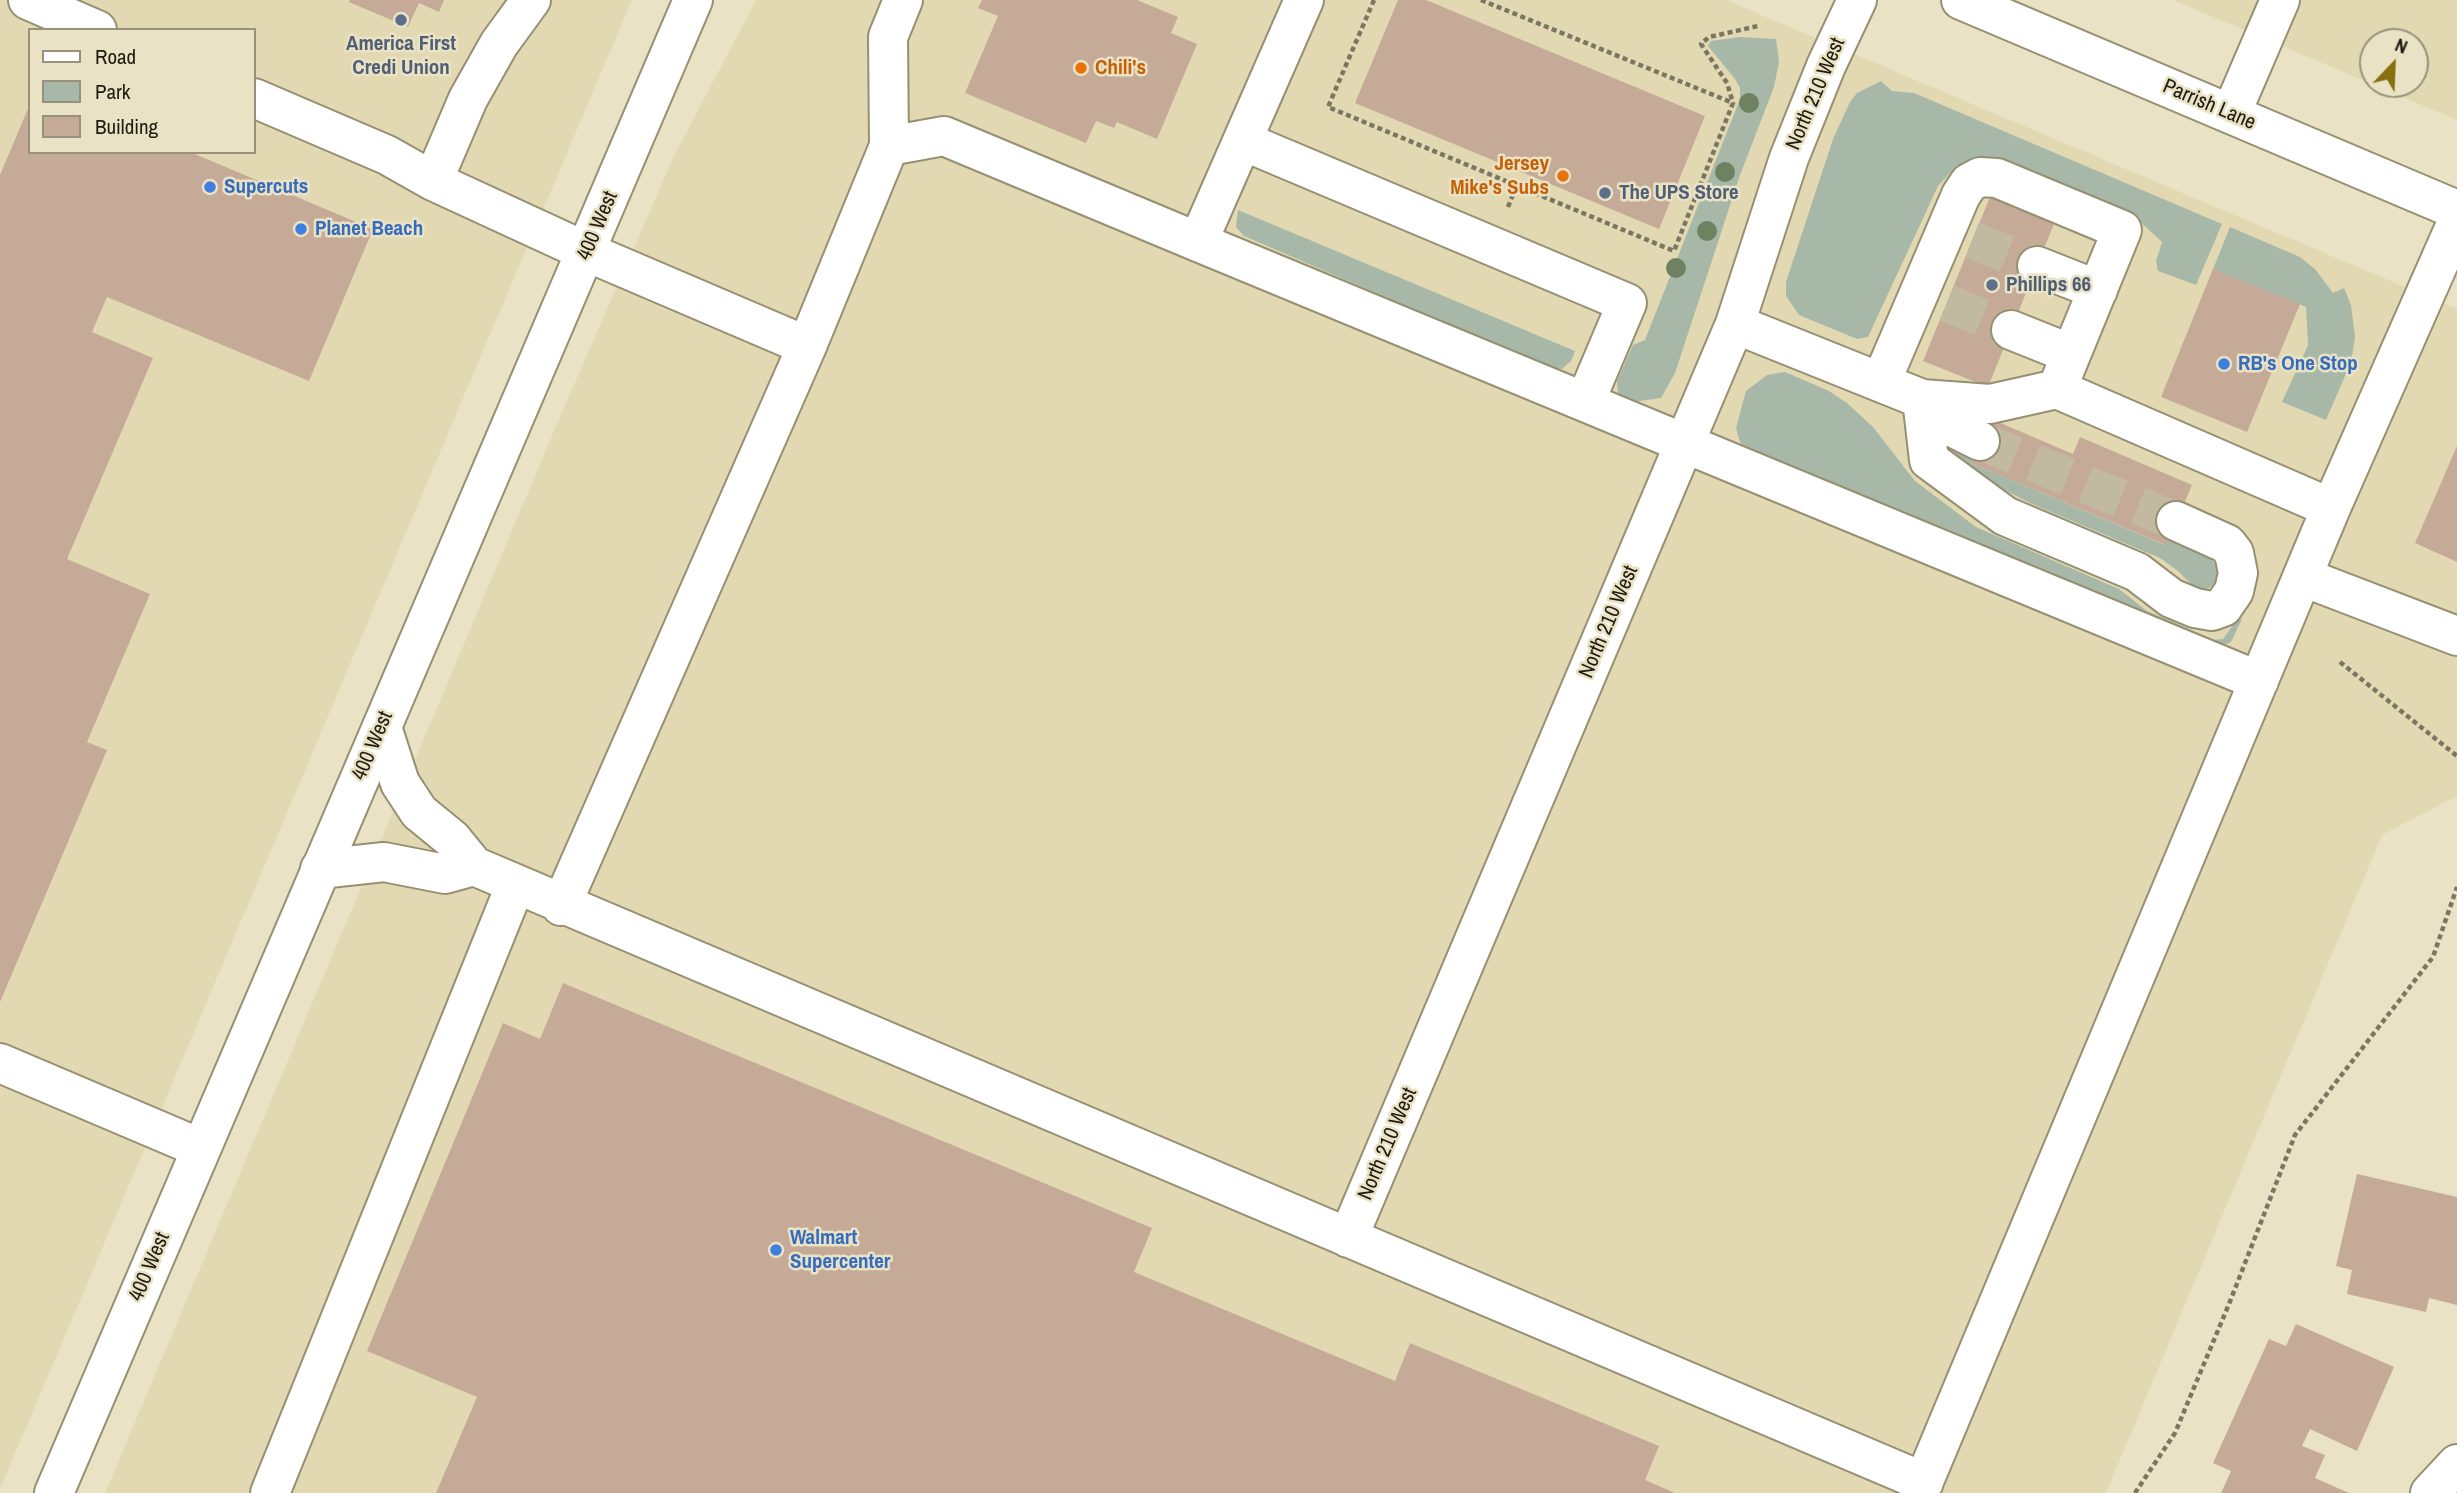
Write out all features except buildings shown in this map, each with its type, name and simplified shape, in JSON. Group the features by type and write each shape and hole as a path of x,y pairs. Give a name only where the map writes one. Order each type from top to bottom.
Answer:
{"main road":[{"path":"28,0 92,28"},
{"path":"433,181 468,99 499,44 531,0"},
{"name":"400 West","path":"54,1493 693,0"},
{"path":"561,906 807,346 889,146 888,37 903,0"},
{"path":"1198,242 1304,0"},
{"name":"North 210 West","path":"1348,1238 1735,324 1789,158 1826,66 1857,0"},
{"name":"Parrish Lane","path":"1961,0 2457,210"},
{"path":"2231,114 2280,0"},
{"path":"256,99 387,155 433,181 587,252 807,346"},
{"path":"889,146 944,136 2259,681"},
{"path":"1243,141 1627,303 1585,402"},
{"path":"1881,382 1933,298 1959,234 1961,195 1969,183 1980,177 1997,178 2122,230 2057,389"},
{"path":"382,727 400,783 419,812 452,838 474,866 561,906 1348,1238 1922,1488 2331,508 2457,222"},
{"path":"2037,266 2098,290"},
{"path":"1735,324 1922,399 1990,404 2057,389 2331,508"},
{"path":"2011,330 2071,354"},
{"path":"1922,399 1954,428 1980,441"},
{"path":"1922,399 1929,460 2005,516 2137,572 2171,598 2211,611 2223,607 2234,591 2238,573 2234,553 2227,544 2176,521"},
{"path":"2303,577 2457,636"},
{"path":"320,869 384,862 445,874 474,866"},
{"path":"270,1493 515,886"},
{"path":"0,1063 200,1148"},
{"path":"2430,1493 2457,1464"}],"path":[{"path":"1374,0 1328,107 1674,251 1733,103 1727,83 1701,44 1709,37 1758,26"},
{"path":"1481,0 1733,103"},
{"path":"2340,663 2457,756"},
{"path":"2135,1493 2175,1433 2230,1304 2295,1135 2433,957 2457,887"}],"shaded area":[{"path":"0,0 632,0 0,1489"},
{"path":"756,0 1726,0 2457,309 2457,796 2382,835 2106,1493 105,1493 562,412 674,156"},
{"path":"2173,0 2457,0 2457,120 2405,98 2429,98 2429,28 2359,28 2359,79"}],"green space":[{"path":"1740,37 1776,39 1779,62 1774,87 1740,175 1675,373 1661,398 1632,402 1618,393 1617,381 1633,345 1645,340 1740,99 1740,88 1735,79 1708,46 1711,41"},
{"path":"1881,81 1892,91 1914,93 2222,224 2196,285 2158,271 2156,261 2162,242 2136,218 1973,162 1951,172 1938,186 1868,337 1857,339 1799,315 1786,296 1786,282 1833,139 1857,93"},
{"path":"1238,210 1575,351 1571,361 1562,369 1545,366 1244,236 1236,227"},
{"path":"2230,227 2300,257 2315,269 2333,293 2344,288 2351,305 2355,337 2351,362 2326,420 2282,402 2308,345 2306,307 2213,269"},
{"path":"1785,372 1829,391 1847,403 1873,427 1915,481 1976,527 2119,589 2147,611 2213,640 2223,639 2236,621 2242,619 2231,642 2219,647 1748,450 1740,442 1736,428 1746,391 1767,375"},
{"path":"1952,444 1975,453 1971,463 2165,545 2169,539 2205,555 2217,565 2216,581 2209,588 2198,591 2160,558 2032,504 1991,483 1952,451"}],"tunnel":[{"path":"1972,240 2037,266"},
{"path":"1947,303 2011,330"},
{"path":"1980,441 2176,521"}],"place":[{"name":"America First Credi Union","path":"401,20"},
{"name":"Chili's","path":"1081,68"},
{"name":"Jersey Mike's Subs","path":"1563,176"},
{"name":"Supercuts","path":"210,187"},
{"name":"The UPS Store","path":"1605,193"},
{"name":"Planet Beach","path":"301,229"},
{"name":"Phillips 66","path":"1992,285"},
{"name":"RB's One Stop","path":"2224,364"},
{"name":"Walmart Supercenter","path":"776,1250"}]}
